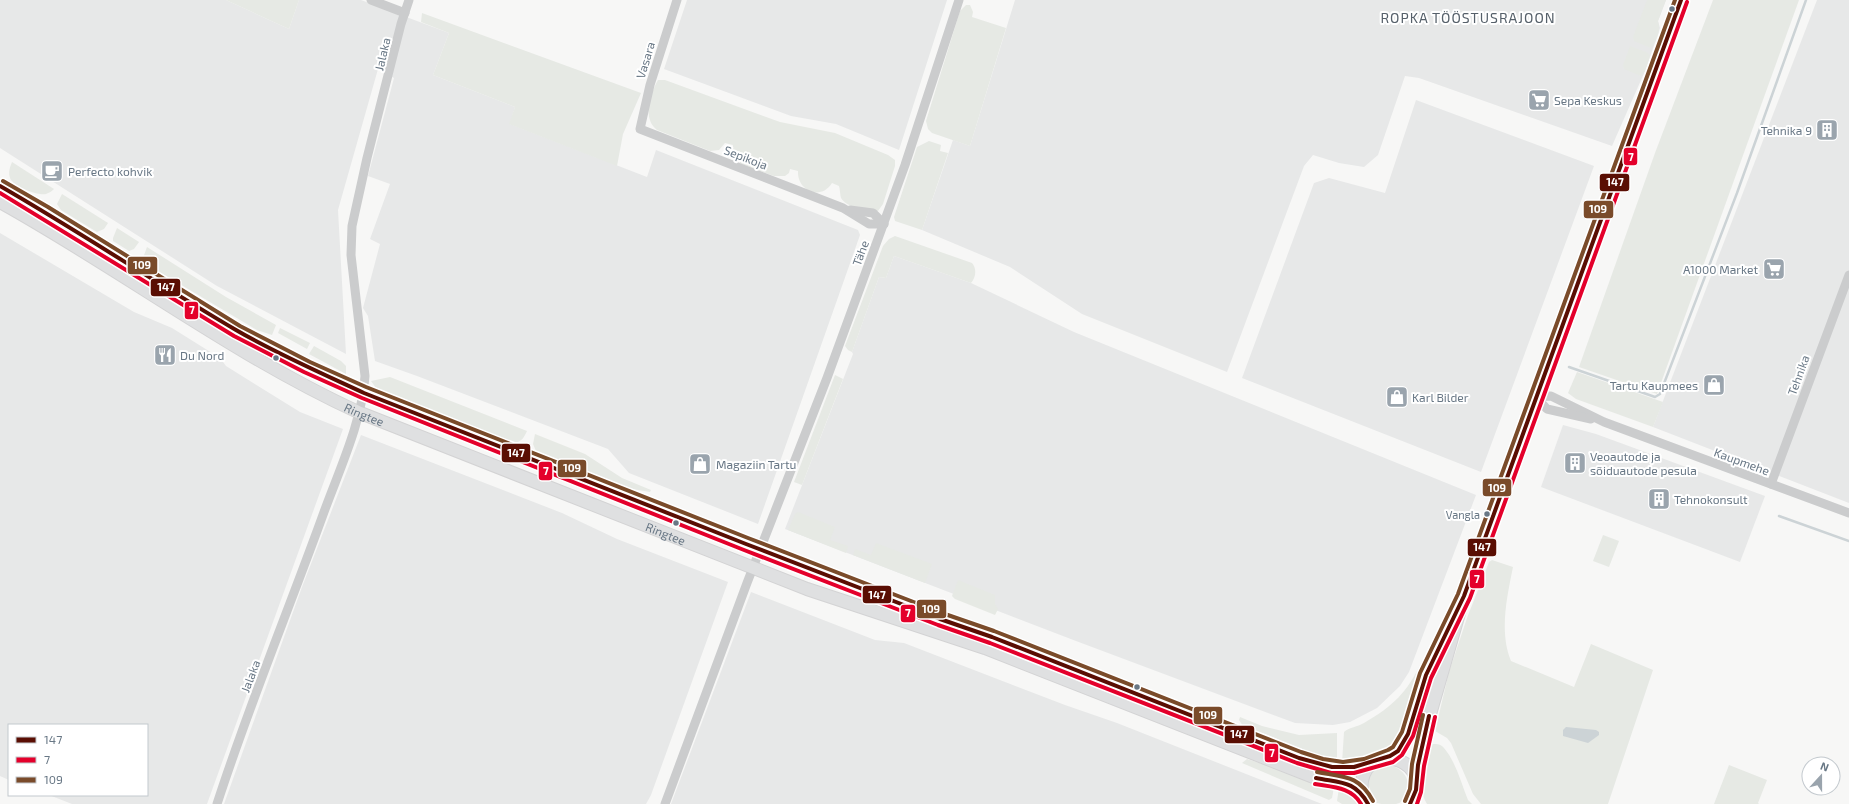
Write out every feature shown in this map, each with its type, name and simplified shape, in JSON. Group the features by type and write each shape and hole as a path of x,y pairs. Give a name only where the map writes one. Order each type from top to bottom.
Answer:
{"main road":[{"path":"1415,802 1416,779 1424,735 1464,596 1681,0"},
{"name":"Ringtee","path":"0,186 45,212 238,331 302,364 364,393 760,550 999,640 1320,766 1339,769 1351,768 1390,758"},
{"name":"Ringtee","path":"0,202 41,225 300,385 358,412 753,568 858,607 985,648 1322,780 1352,785 1366,801"},
{"path":"1416,779 1407,764 1390,758 1401,747 1422,686 1464,596"},
{"path":"1366,801 1361,786 1367,769 1374,763"}],"street":[{"path":"371,0 405,13"},
{"name":"Jalaka","path":"217,804 252,704 324,511 364,393 365,376 351,255 352,226 367,158 409,0"},
{"name":"Vasara","path":"640,129 650,85 677,0"},
{"name":"Tähe","path":"665,804 753,568 825,384 884,224 959,0"},
{"name":"Sepikoja","path":"640,129 843,208 869,224 884,224"},
{"name":"Tehnika","path":"1771,484 1849,275"},
{"name":"Kaupmehe","path":"1536,397 1551,396 1604,422 1849,513"}],"shaded area":[{"path":"0,0 226,0 289,29 299,0 361,0 449,33 433,75 515,107 510,124 647,177 656,150 858,230 860,235 758,524 629,473 608,449 375,361 368,316 363,308 380,244 370,239 390,184 368,176 394,78 378,69 338,210 346,354 217,286 0,148"},
{"path":"226,0 299,0 289,29"},
{"path":"687,0 947,0 899,150 836,124 791,116 664,69"},
{"path":"1015,0 1666,0 1658,21 1660,28 1645,71 1612,146 1419,78 1405,76 1378,155 1364,167 1339,163 1313,155 1304,166 1227,372 1082,314 1010,267 922,230 953,140 970,146"},
{"path":"1647,0 1666,0 1658,21 1658,35 1651,48 1634,41 1633,37"},
{"path":"1713,0 1799,0 1657,394 1579,367 1655,153"},
{"path":"1817,0 1849,0 1849,503 1653,427"},
{"path":"966,5 970,5 973,12 972,17 1006,28 970,146 932,133 928,129 926,121 960,11"},
{"path":"422,13 641,93 623,134 617,166 509,124 515,107 433,75 449,33 421,22"},
{"path":"1630,46 1648,53 1650,56 1645,71 1641,76 1624,69 1623,65"},
{"path":"658,80 665,80 780,122 835,133 888,155 895,160 895,166 883,204 878,211 853,207 844,202 841,198 839,186 832,183 822,192 810,191 801,184 798,171 790,169 789,173 785,176 774,176 741,164 732,154 733,145 725,143 719,150 710,151 657,130 652,125 650,120 649,106 652,92"},
{"path":"1416,100 1594,166 1481,472 1242,378 1314,183 1329,178 1385,193"},
{"path":"929,141 941,145 940,151 948,153 922,230 895,221 894,217 917,147"},
{"path":"12,162 54,189 47,194 42,194 31,192 20,187 12,181 9,176"},
{"path":"62,194 108,223 104,229 97,232 61,210 57,204"},
{"path":"117,228 139,242 134,249 129,251 113,241"},
{"path":"0,233 134,312 172,328 220,358 226,366 300,412 343,429 207,804 72,804 52,796 148,796 148,724 8,724 8,780 0,776"},
{"path":"895,236 972,263 975,270 974,278 971,283 894,256 886,278 879,277 852,352 845,346 883,246 889,239"},
{"path":"147,247 226,297 276,325 272,335 257,330 148,265 143,258"},
{"path":"894,256 971,283 1074,332 1476,495 1409,672 1400,686 1377,708 1350,722 1333,725 1295,723 1076,641 785,529 853,354 852,352 879,277 886,278"},
{"path":"280,328 310,343 307,349 278,333"},
{"path":"314,346 341,361 346,366 346,374 309,354"},
{"path":"1577,372 1663,402 1653,427 1576,399 1568,393"},
{"path":"835,375 843,379 802,485 794,482"},
{"path":"390,377 527,431 521,440 514,443 391,395 376,388 371,381"},
{"path":"1563,425 1596,434 1765,496 1740,562 1541,487"},
{"path":"535,434 585,454 622,478 651,490 650,492 632,489 536,451 533,444"},
{"path":"361,435 562,513 617,539 728,582 651,795 646,804 224,804 302,587"},
{"path":"798,512 835,527 830,540 848,546 846,553 788,530 795,514"},
{"path":"1603,535 1619,541 1609,567 1593,561"},
{"path":"876,543 932,564 925,583 853,555 855,549 871,555"},
{"path":"1492,560 1513,567 1505,614 1505,638 1511,661 1574,687 1591,644 1653,670 1608,804 1481,804 1473,794 1451,743 1447,738 1435,731 1449,672 1467,618 1489,562"},
{"path":"958,580 995,595 995,604 998,609 995,615 955,599 952,596"},
{"path":"751,592 875,640 904,643 1065,705 1117,723 1322,804 671,804"},
{"path":"1422,661 1424,667 1413,693 1401,734 1395,744 1390,748 1375,753 1363,760 1342,763 1344,732 1364,723 1383,711 1398,698 1411,682"},
{"path":"1240,717 1262,726 1299,735 1337,733 1337,763 1315,757 1272,737 1243,726 1239,720"},
{"path":"1566,727 1596,730 1599,732 1599,735 1588,743 1563,736 1563,730"},
{"path":"1433,744 1442,746 1448,754 1455,766 1468,800 1472,804 1427,804 1421,784 1422,769 1425,748"},
{"path":"1247,759 1334,787 1332,798 1329,800 1242,763"},
{"path":"1387,765 1396,767 1402,772 1408,784 1406,797 1396,804 1377,803 1373,798 1366,781 1375,770"},
{"path":"1729,765 1767,780 1758,803 1759,804 1714,804"},
{"path":"1339,788 1351,791 1360,804 1342,804 1337,801"}],"waterway":[{"path":"1569,367 1655,397 1660,394 1737,193 1806,0"},
{"path":"1779,516 1849,541"}],"transit line":[{"name":"109","path":"3,181 48,207 240,326 310,362 366,387 748,538 942,613 994,631 1301,752 1323,759 1343,762 1364,759 1388,750 1393,747 1402,732 1420,673 1458,594 1675,0"},
{"name":"147","path":"0,186 236,330 283,355 364,393 746,544 940,619 992,637 1299,758 1332,767 1354,767 1390,756 1398,751 1408,734 1426,675 1464,596 1681,0"},
{"name":"7","path":"0,193 234,336 304,372 362,398 744,550 938,625 990,643 1297,763 1331,773 1354,773 1393,762 1402,755 1413,736 1431,678 1470,598 1687,2"},
{"name":"109","path":"1405,801 1410,789 1412,764 1423,715"},
{"name":"147","path":"1410,804 1416,790 1418,765 1429,716"},
{"name":"7","path":"1417,804 1421,792 1424,766 1435,717"},
{"name":"109","path":"1317,772 1343,777 1356,782 1368,792 1373,801"},
{"name":"147","path":"1316,778 1346,784 1358,791 1368,804"},
{"name":"7","path":"1315,784 1335,787 1347,791 1357,798 1361,804"}],"place":[{"name":"Sepa Keskus","path":"1539,100"},
{"name":"Tehnika 9","path":"1827,130"},
{"name":"Perfecto kohvik","path":"52,171"},
{"name":"A1000 Market","path":"1774,269"},
{"name":"Du Nord","path":"165,355"},
{"name":"Tartu Kaupmees","path":"1714,385"},
{"name":"Karl Bilder","path":"1397,397"},
{"name":"Veoautode ja sõiduautode pesula","path":"1575,463"},
{"name":"Magaziin Tartu","path":"700,464"},
{"name":"Tehnokonsult","path":"1659,499"},
{"name":"Vangla","path":"1487,514"}],"district":[{"name":"ROPKA TÖÖSTUSRAJOON","path":"1468,17"}]}
